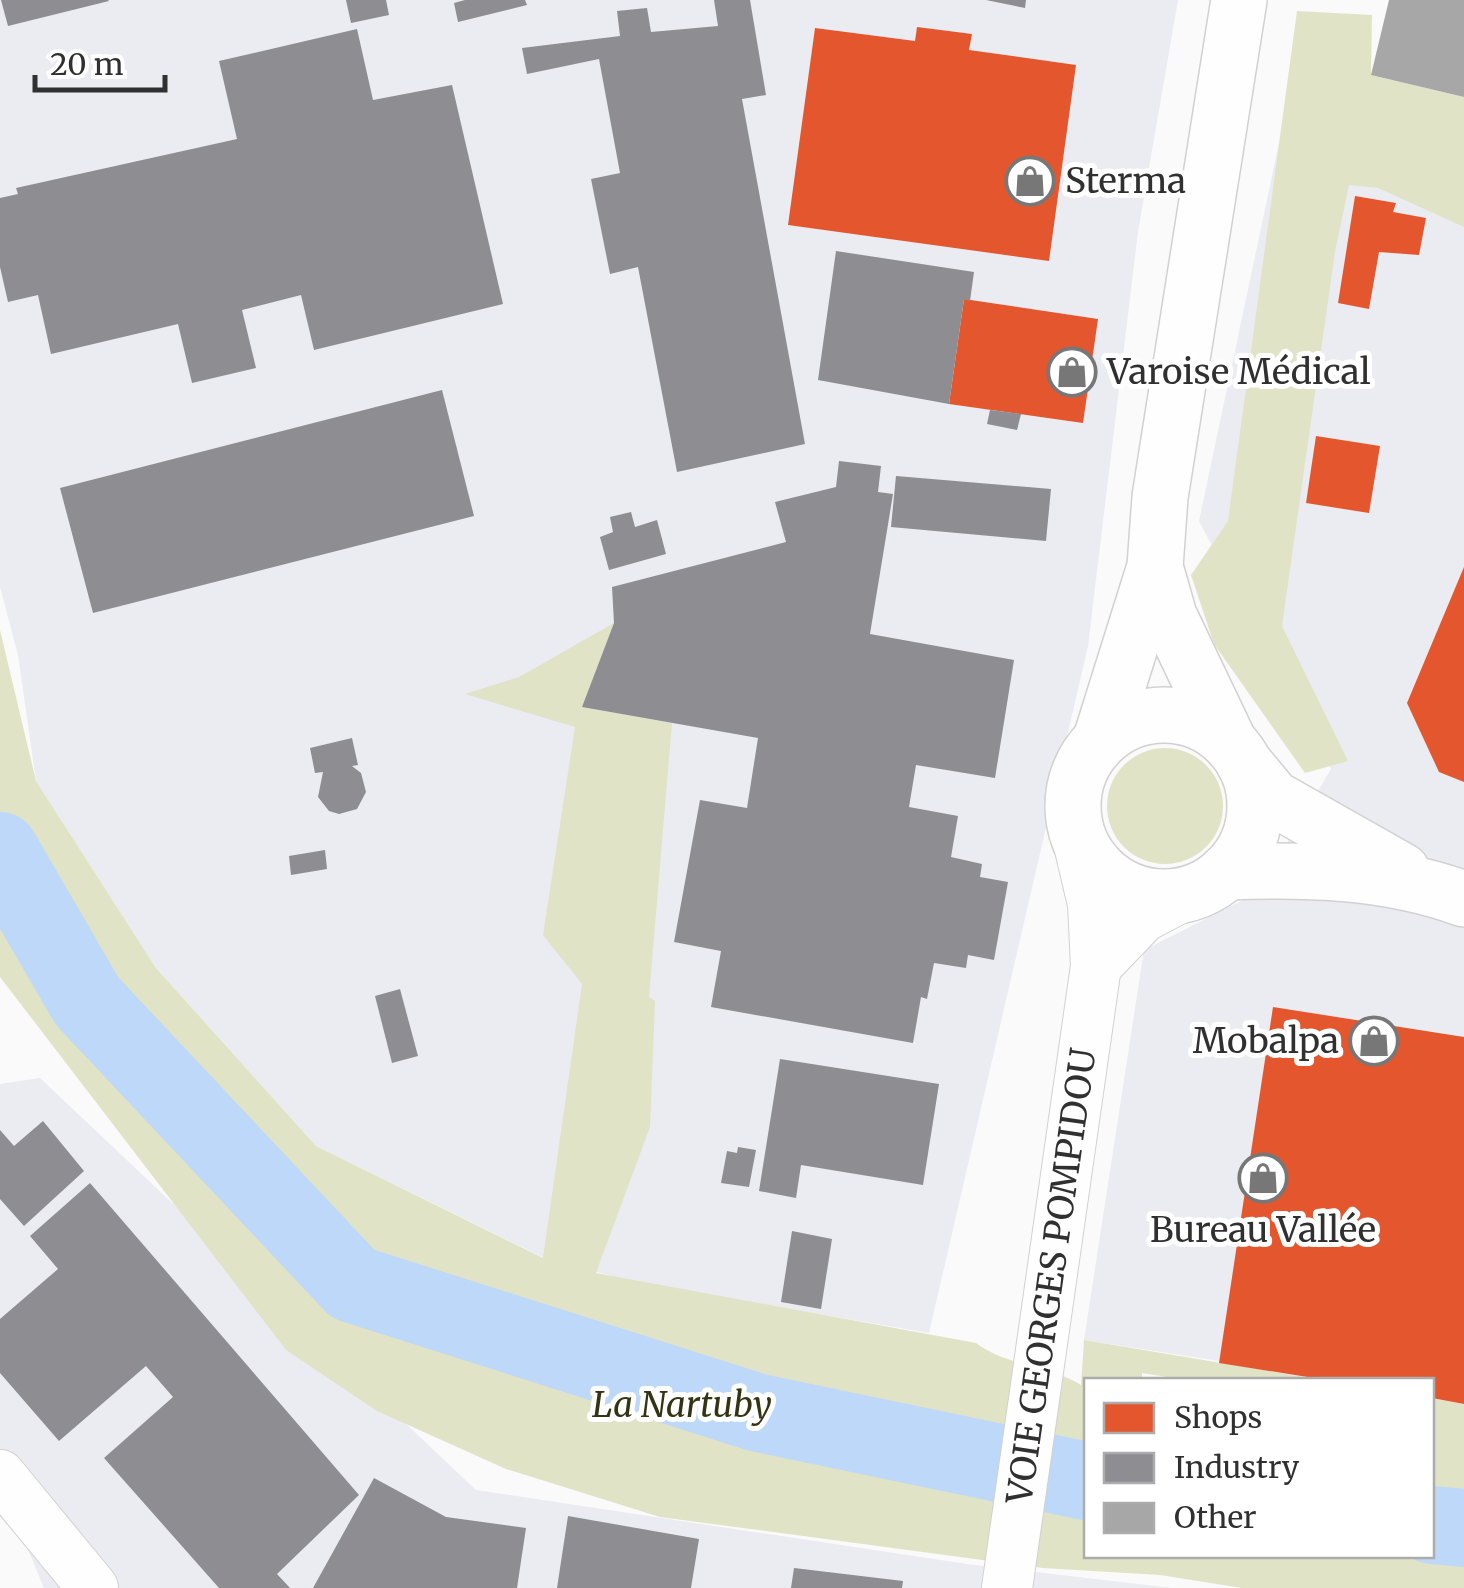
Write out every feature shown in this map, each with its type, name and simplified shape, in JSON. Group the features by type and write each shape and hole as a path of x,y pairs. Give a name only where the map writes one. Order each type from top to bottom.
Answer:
{"main road":[{"path":"1238,0 1160,497 1154,567 1102,739 1077,777 1072,806 1078,836 1102,874 1128,890 1157,896 1206,883 1332,873 1445,892"},
{"path":"1154,567 1169,616 1254,790 1254,820 1244,848 1206,883"},
{"path":"1102,739 1141,718 1171,715 1200,722 1236,752 1260,784 1286,806 1445,892"}],"street":[{"name":"VOIE GEORGES POMPIDOU","path":"1009,1575 1096,966 1093,904 1078,836"},
{"path":"1096,966 1143,918 1206,883"},
{"path":"0,1475 93,1588"}],"shaded area":[{"path":"0,0 1178,0 1138,232 1088,646 929,1333 634,1282 544,1258 316,1146 156,968 36,781 18,655 0,587"},
{"path":"1279,143 1464,160 1464,1398 1434,1394 1434,1378 1328,1378 1084,1340 1144,950 1257,893 1331,769 1199,521"},
{"path":"40,1078 476,1490 967,1564 1173,1588 44,1588 0,1482 0,1084"}],"green space":[{"path":"1297,11 1372,15 1371,75 1464,97 1464,227 1378,188 1349,185 1335,252 1282,626 1348,761 1305,773 1214,644 1191,575 1228,521"},
{"name":"La Nartuby","path":"614,623 582,707 672,723 649,997 655,1001 650,1127 596,1273 976,1343 1001,1357 1081,1385 1084,1340 1311,1378 1173,1378 1142,1373 1142,1378 1084,1378 1084,1558 1434,1558 1434,1398 1464,1404 1464,1588 1242,1588 1160,1575 1043,1568 660,1517 506,1469 377,1411 286,1350 0,977 0,630 36,781 156,968 316,1146 543,1258 582,984 543,935 575,727 465,694 519,677"},
{"path":"1165,748 1187,752 1206,765 1219,784 1223,806 1219,828 1206,847 1187,860 1165,864 1143,860 1124,847 1111,828 1107,806 1111,784 1124,765 1143,752"}],"building: Shops":[{"path":"917,27 972,34 969,50 1076,65 1049,261 788,225 815,28 915,41"},
{"path":"1355,196 1396,203 1393,212 1426,218 1419,255 1379,252 1369,309 1338,303"},
{"path":"964,299 1098,319 1083,423 949,404"},
{"path":"1316,436 1380,446 1369,513 1306,503"},
{"path":"1464,567 1464,782 1439,772 1407,703"},
{"path":"1273,1007 1464,1037 1464,1404 1434,1398 1434,1378 1313,1378 1219,1363"}],"building: Industry":[{"path":"1,0 108,0 109,1 8,26"},
{"path":"346,0 386,0 389,15 351,23"},
{"path":"525,0 527,5 458,22 454,3"},
{"path":"714,0 750,0 766,95 742,99 805,444 677,472 638,267 610,274 591,179 620,173 599,59 527,74 522,48 620,36 617,11 647,8 651,32 718,26"},
{"path":"986,0 1026,0 1025,8"},
{"path":"357,29 373,100 452,85 503,304 314,350 301,295 242,310 256,368 192,383 178,324 51,354 38,295 8,302 0,267 0,198 18,194 16,188 237,139 219,61"},
{"path":"836,251 974,272 970,301 964,299 949,404 818,380"},
{"path":"442,390 474,516 93,613 60,488"},
{"path":"990,410 1021,414 1017,430 987,424"},
{"path":"839,461 881,466 878,492 893,494 870,634 1014,660 995,778 916,765 909,807 958,816 951,857 982,864 980,877 1008,882 994,960 968,955 966,968 934,963 927,999 921,997 913,1043 711,1007 721,951 674,942 700,800 747,808 758,738 582,707 614,623 612,587 786,542 775,502 836,487"},
{"path":"896,476 1051,489 1046,541 891,527"},
{"path":"631,512 635,527 657,520 666,554 609,570 600,537 613,532 610,517"},
{"path":"352,738 358,765 352,766 361,773 366,792 357,809 339,814 329,811 318,797 323,772 315,773 310,748"},
{"path":"325,850 327,869 291,875 289,856"},
{"path":"400,989 418,1056 392,1063 375,996"},
{"path":"780,1059 939,1084 923,1185 801,1165 796,1198 759,1191"},
{"path":"43,1121 84,1171 24,1226 0,1199 0,1130 14,1146"},
{"path":"738,1147 756,1150 749,1187 721,1183 727,1151 737,1153"},
{"path":"90,1183 359,1495 277,1574 290,1588 219,1588 104,1458 173,1397 146,1366 59,1441 0,1373 0,1319 58,1269 30,1236"},
{"path":"792,1231 832,1239 821,1309 781,1302"},
{"path":"374,1478 446,1517 526,1528 517,1588 313,1588"},
{"path":"568,1516 699,1539 691,1588 557,1588"},
{"path":"794,1568 903,1581 902,1588 791,1588"}],"building: Other":[{"path":"1389,0 1464,0 1464,97 1371,75"}],"waterway":[{"name":"La Nartuby","path":"0,851 87,1001 353,1284 759,1413 1084,1481"},
{"name":"La Nartuby","path":"1434,1525 1464,1528"}],"place":[{"name":"Sterma","path":"1030,181"},
{"name":"Varoise Médical","path":"1072,372"},
{"name":"Mobalpa","path":"1374,1041"},
{"name":"Bureau Vallée","path":"1263,1178"}]}
